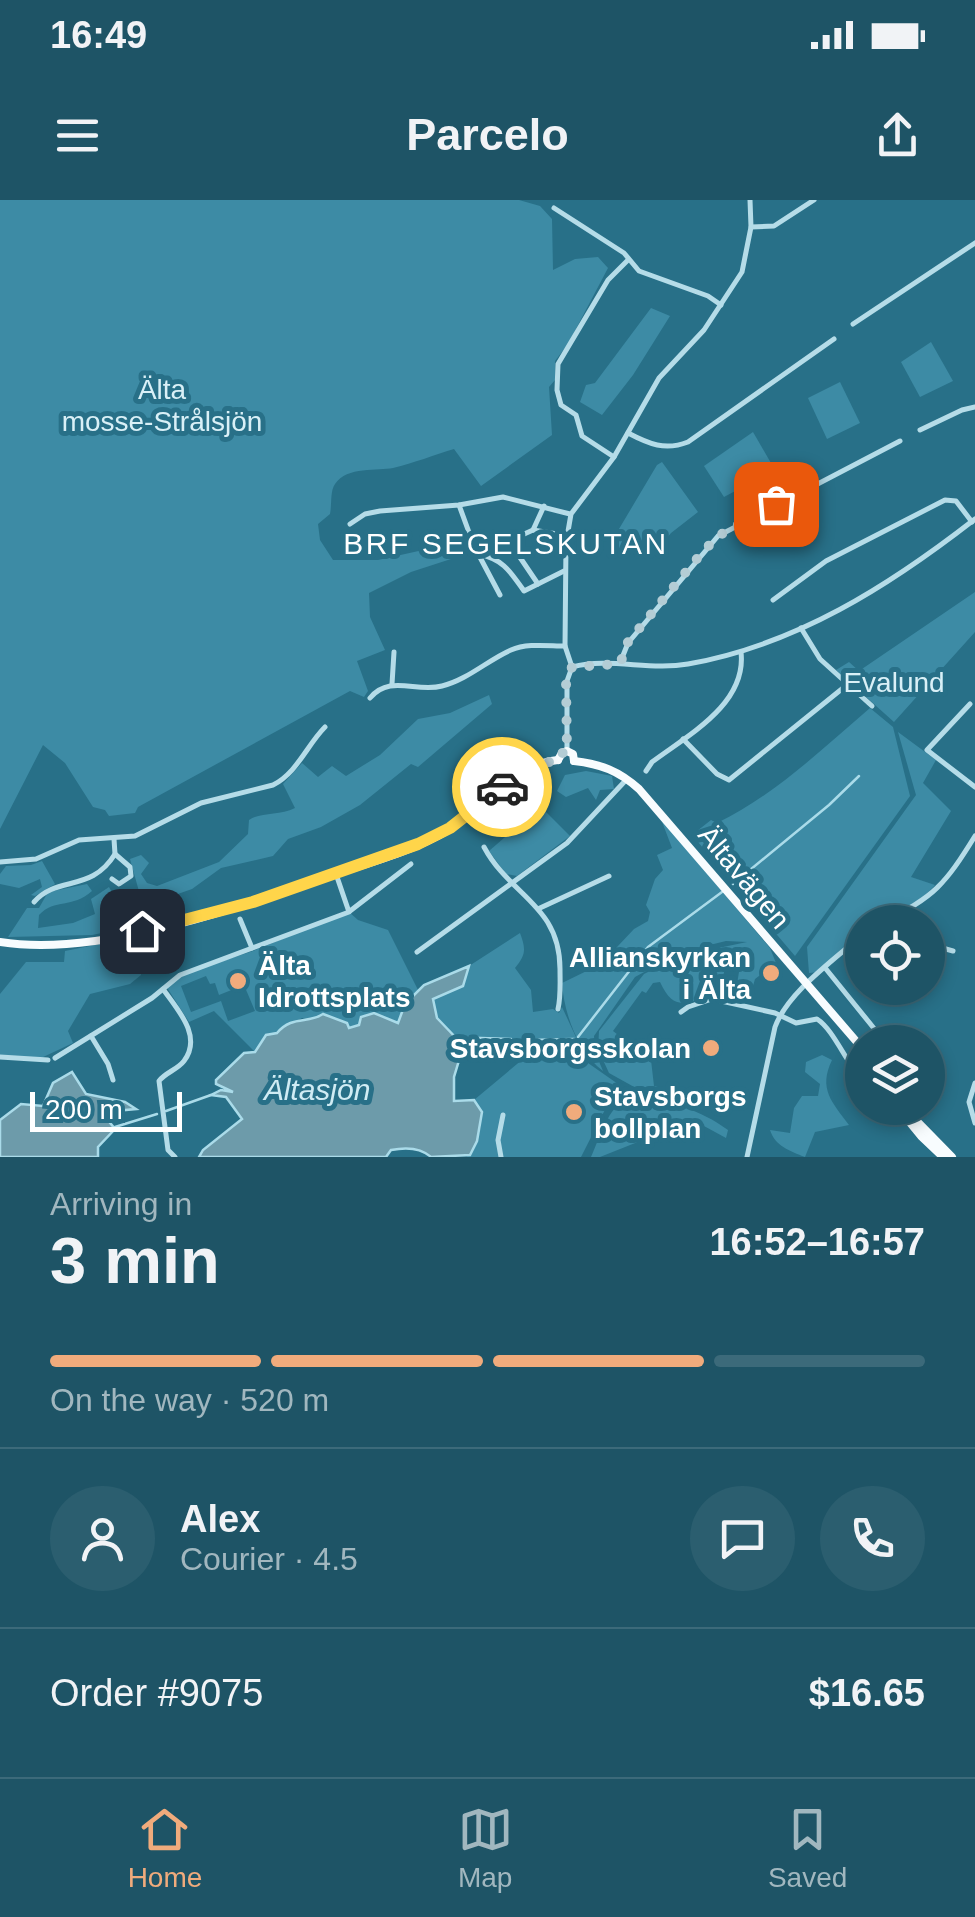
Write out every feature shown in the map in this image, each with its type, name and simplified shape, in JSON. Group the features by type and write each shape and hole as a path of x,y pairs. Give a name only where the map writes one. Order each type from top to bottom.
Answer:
{"main road":[{"path":"562,753 573,754 574,761 566,768 558,760 562,753"},
{"path":"0,942 60,945 220,912 418,844 450,828 515,776 542,762 558,760"},
{"name":"Ältavägen","path":"574,761 594,762 628,778 845,1029"},
{"path":"913,1125 944,1157"},
{"path":"919,1125 952,1157"}],"street":[{"path":"567,752 566,681 572,667 565,646 565,570 571,514 614,457 659,378 704,330 742,272 752,228 750,200"},
{"path":"752,228 774,226 814,200"},
{"path":"554,208 624,253 648,276 708,296 720,305"},
{"path":"853,324 975,244"},
{"path":"614,457 582,436 576,415 561,405 557,369 608,280 628,260"},
{"path":"628,432 664,447 688,442 834,340"},
{"path":"920,430 975,407"},
{"path":"620,664 628,642 718,536 900,441"},
{"path":"350,524 365,514 380,511 504,497 571,514"},
{"path":"572,667 620,664 659,668 742,652 868,596 974,520 956,501 945,500 826,561 773,600"},
{"path":"459,505 467,531 500,594"},
{"path":"533,530 544,506"},
{"path":"538,584 517,553 521,538 533,530 563,535"},
{"path":"467,531 486,540 521,538"},
{"path":"478,554 495,558 508,567 524,590 565,570"},
{"path":"801,628 812,651 872,706"},
{"path":"370,698 377,689 392,684 440,687 517,648 565,646"},
{"path":"392,684 394,652"},
{"path":"646,771 730,699 742,652"},
{"path":"683,739 717,774 730,780 848,684"},
{"path":"970,704 927,750 975,787"},
{"path":"0,862 36,859 79,840 142,834 202,803 283,780 309,743 326,727"},
{"path":"417,952 567,843 628,778"},
{"path":"918,905 938,889 975,836"},
{"path":"112,879 119,884 130,876 130,867 115,854 114,839"},
{"path":"484,847 549,920 560,948 558,1008"},
{"path":"34,902 53,887 86,882 115,854"},
{"path":"0,1057 52,1059 180,976 349,912 411,864"},
{"path":"336,874 349,912"},
{"path":"539,908 609,876"},
{"path":"240,919 252,948"},
{"path":"945,950 952,952"},
{"path":"746,1157 780,1015 806,984 845,951"},
{"path":"826,969 872,1025"},
{"path":"164,989 191,1036 183,1063 159,1081 168,1150 175,1157"},
{"path":"681,1012 712,1000 780,1015 796,1023 817,1019 845,1059"},
{"path":"91,1036 113,1080"},
{"path":"975,1082 968,1102 975,1123"},
{"path":"501,1157 498,1140 503,1115"}],"green space":[{"name":"Älta mosse-Strålsjön","path":"0,200 519,200 540,206 552,219 553,270 575,259 598,257 608,268 555,361 555,380 549,387 552,435 481,486 454,449 393,468 347,474 335,484 330,514 318,524 320,540 333,560 378,560 441,546 451,559 411,572 369,593 370,617 385,650 357,661 368,691 364,697 350,691 138,807 135,813 109,816 105,810 93,807 65,763 43,745 0,829"},
{"path":"651,308 670,316 633,375 602,415 580,402 586,385 595,383"},
{"path":"931,342 953,381 920,397 901,362"},
{"path":"840,382 860,423 827,439 808,398"},
{"path":"753,432 775,470 724,497 704,466"},
{"path":"662,462 698,512 671,533 655,552 638,538 623,558 613,547 616,534"},
{"name":"Evalund","path":"975,592 975,632 894,722 836,670 849,662 859,671"},
{"path":"489,695 492,704 418,767 411,764 360,805 321,827 288,839 273,856 221,868 192,889 155,902 160,921 92,935 8,937 27,908 39,908 48,892 87,884 92,891 78,900 45,910 39,915 38,928 73,923 95,914 91,899 109,887 118,904 140,895 130,859 141,855 149,863 141,874 147,883 157,886 219,862 248,834 249,820 295,808 283,784 302,763 318,777 332,766 346,776 380,755 418,719 450,713"},
{"path":"870,708 893,727 910,796 795,956 692,835 711,820 717,823 778,785"},
{"path":"898,732 936,760 923,783 951,811 911,877 935,885 910,905 845,905 845,947 819,972 809,973 807,947 916,795"},
{"path":"586,771 612,776 614,789 600,790 596,800 588,788 566,797 557,791 565,775"},
{"path":"543,809 570,836 517,876 506,874 489,851"},
{"path":"661,819 770,948 776,963 755,979 753,986 737,984 740,966 727,962 717,997 678,1002 660,982 653,983 646,993 642,991 613,1031 651,1060 654,1086 671,1090 668,1096 636,1088 609,1073 598,1049 599,1031 644,974 680,956 747,942 726,941 681,952 635,977 594,1036 595,1052 603,1071 586,1054 574,1032 562,983 601,964 634,929 648,921 650,912 646,905 655,879 663,870 657,855 672,848"},
{"path":"42,861 55,884 35,896 31,895 42,887 40,879 19,888 0,884 0,874 6,866"},
{"name":"Älta Idrottsplats","path":"349,912 358,920 388,930 418,990 405,1004 398,1023 382,1016 352,1029 302,1018 263,1041 255,1052 214,1011 189,1022 166,986 180,975 253,951","holes":["206,976 210,984 215,983 219,995 244,985 255,1011 228,1021 221,1001 191,1012 181,986"]},
{"path":"520,933 524,952 515,968 531,990 533,1012 553,1009 559,1013 562,1007 588,1063 618,1084 581,1157 467,1157 480,1129 480,1114 474,1100 523,1059 522,1043 503,1039 459,1041 437,1018 433,999 463,986 469,966"},
{"path":"135,937 141,975 130,984 90,994 68,1031 73,1043 41,1058 0,1056 0,994 26,962 64,962 65,951"},
{"path":"822,1055 832,1060 826,1079 829,1095 845,1125 849,1125 815,1132 805,1157 779,1144 770,1130 790,1133 794,1108 802,1096 818,1096 820,1084 805,1072 806,1062"},
{"path":"636,1094 707,1117 728,1130 726,1138 693,1120 600,1157 591,1157 612,1112"}],"water":[{"name":"Ältasjön","path":"469,966 463,986 433,999 437,1018 459,1041 454,1101 474,1100 482,1112 470,1155 431,1157 407,1148 391,1150 386,1157 199,1157 242,1119 226,1097 211,1095 221,1090 233,1092 216,1084 216,1080 244,1053 255,1052 266,1035 323,1014 347,1023 349,1028 359,1025 361,1017 374,1013 398,1023 405,1004 424,985"},
{"path":"72,1072 86,1094 125,1102 136,1109 115,1111 107,1119 115,1129 98,1147 98,1157 0,1157 0,1120 21,1104 43,1106 53,1083"}],"waterway":[{"path":"733,884 859,776"},
{"path":"578,1037 648,947 722,892"},
{"path":"452,1037 511,1039"},
{"path":"530,1040 574,1039"},
{"path":"166,1111 211,1095"},
{"path":"115,1127 157,1114"}],"way so far":[{"path":"502,787 532,766 558,760 567,752 566,681 572,667 620,664 628,642 705,549 718,536 776,504"}],"place":[{"name":"Allianskyrkan i Älta","path":"771,973"},
{"name":"Älta Idrottsplats","path":"238,981"},
{"name":"Stavsborgsskolan","path":"711,1048"},
{"name":"Stavsborgs bollplan","path":"574,1112"}],"district":[{"name":"BRF SEGELSKUTAN","path":"506,543"}],"route":[{"path":"142,931 253,902 418,844 450,828 502,787"}]}
